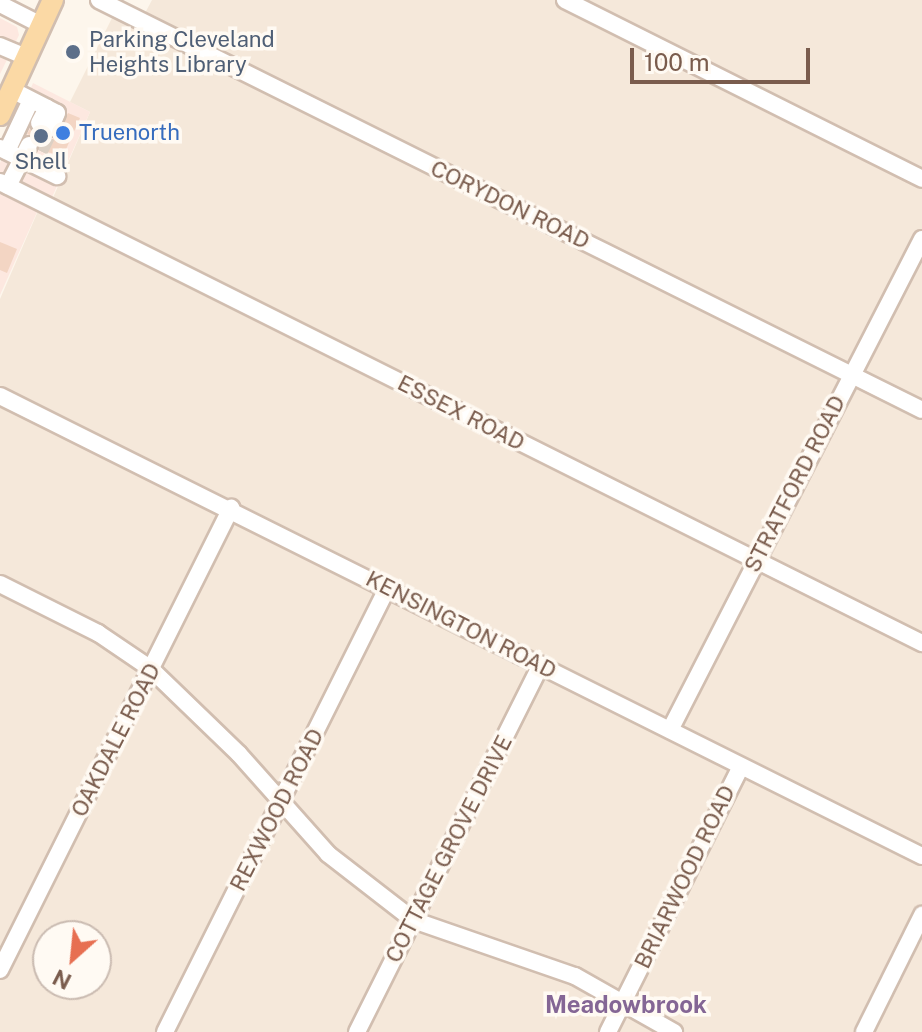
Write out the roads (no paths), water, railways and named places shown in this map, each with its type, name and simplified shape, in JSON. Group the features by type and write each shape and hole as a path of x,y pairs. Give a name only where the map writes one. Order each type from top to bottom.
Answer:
{"main road":[{"path":"0,115 53,0"}],"street":[{"name":"CORYDON ROAD","path":"99,0 127,6 922,410"},
{"path":"565,0 922,179"},
{"path":"0,4 41,25"},
{"path":"0,46 26,57"},
{"path":"12,90 47,108 45,126"},
{"path":"4,184 22,153 31,100"},
{"path":"22,153 57,176"},
{"name":"ESSEX ROAD","path":"4,184 922,643"},
{"name":"STRATFORD ROAD","path":"670,730 922,239"},
{"name":"KENSINGTON ROAD","path":"0,396 231,508 922,856"},
{"name":"OAKDALE ROAD","path":"0,970 231,508"},
{"path":"0,584 98,633 151,669 328,854 413,920 575,976 625,1000 674,1032"},
{"name":"REXWOOD ROAD","path":"165,1032 387,588"},
{"name":"COTTAGE GROVE DRIVE","path":"357,1032 541,665"},
{"name":"BRIARWOOD ROAD","path":"608,1032 741,766"},
{"path":"864,1032 922,915"}],"tunnel":[{"path":"40,151 51,128"}],"place":[{"name":"Parking Cleveland Heights Library","path":"73,52"},
{"name":"Truenorth","path":"63,133"},
{"name":"Shell","path":"41,136"}],"district":[{"name":"Meadowbrook","path":"626,1005"}]}
